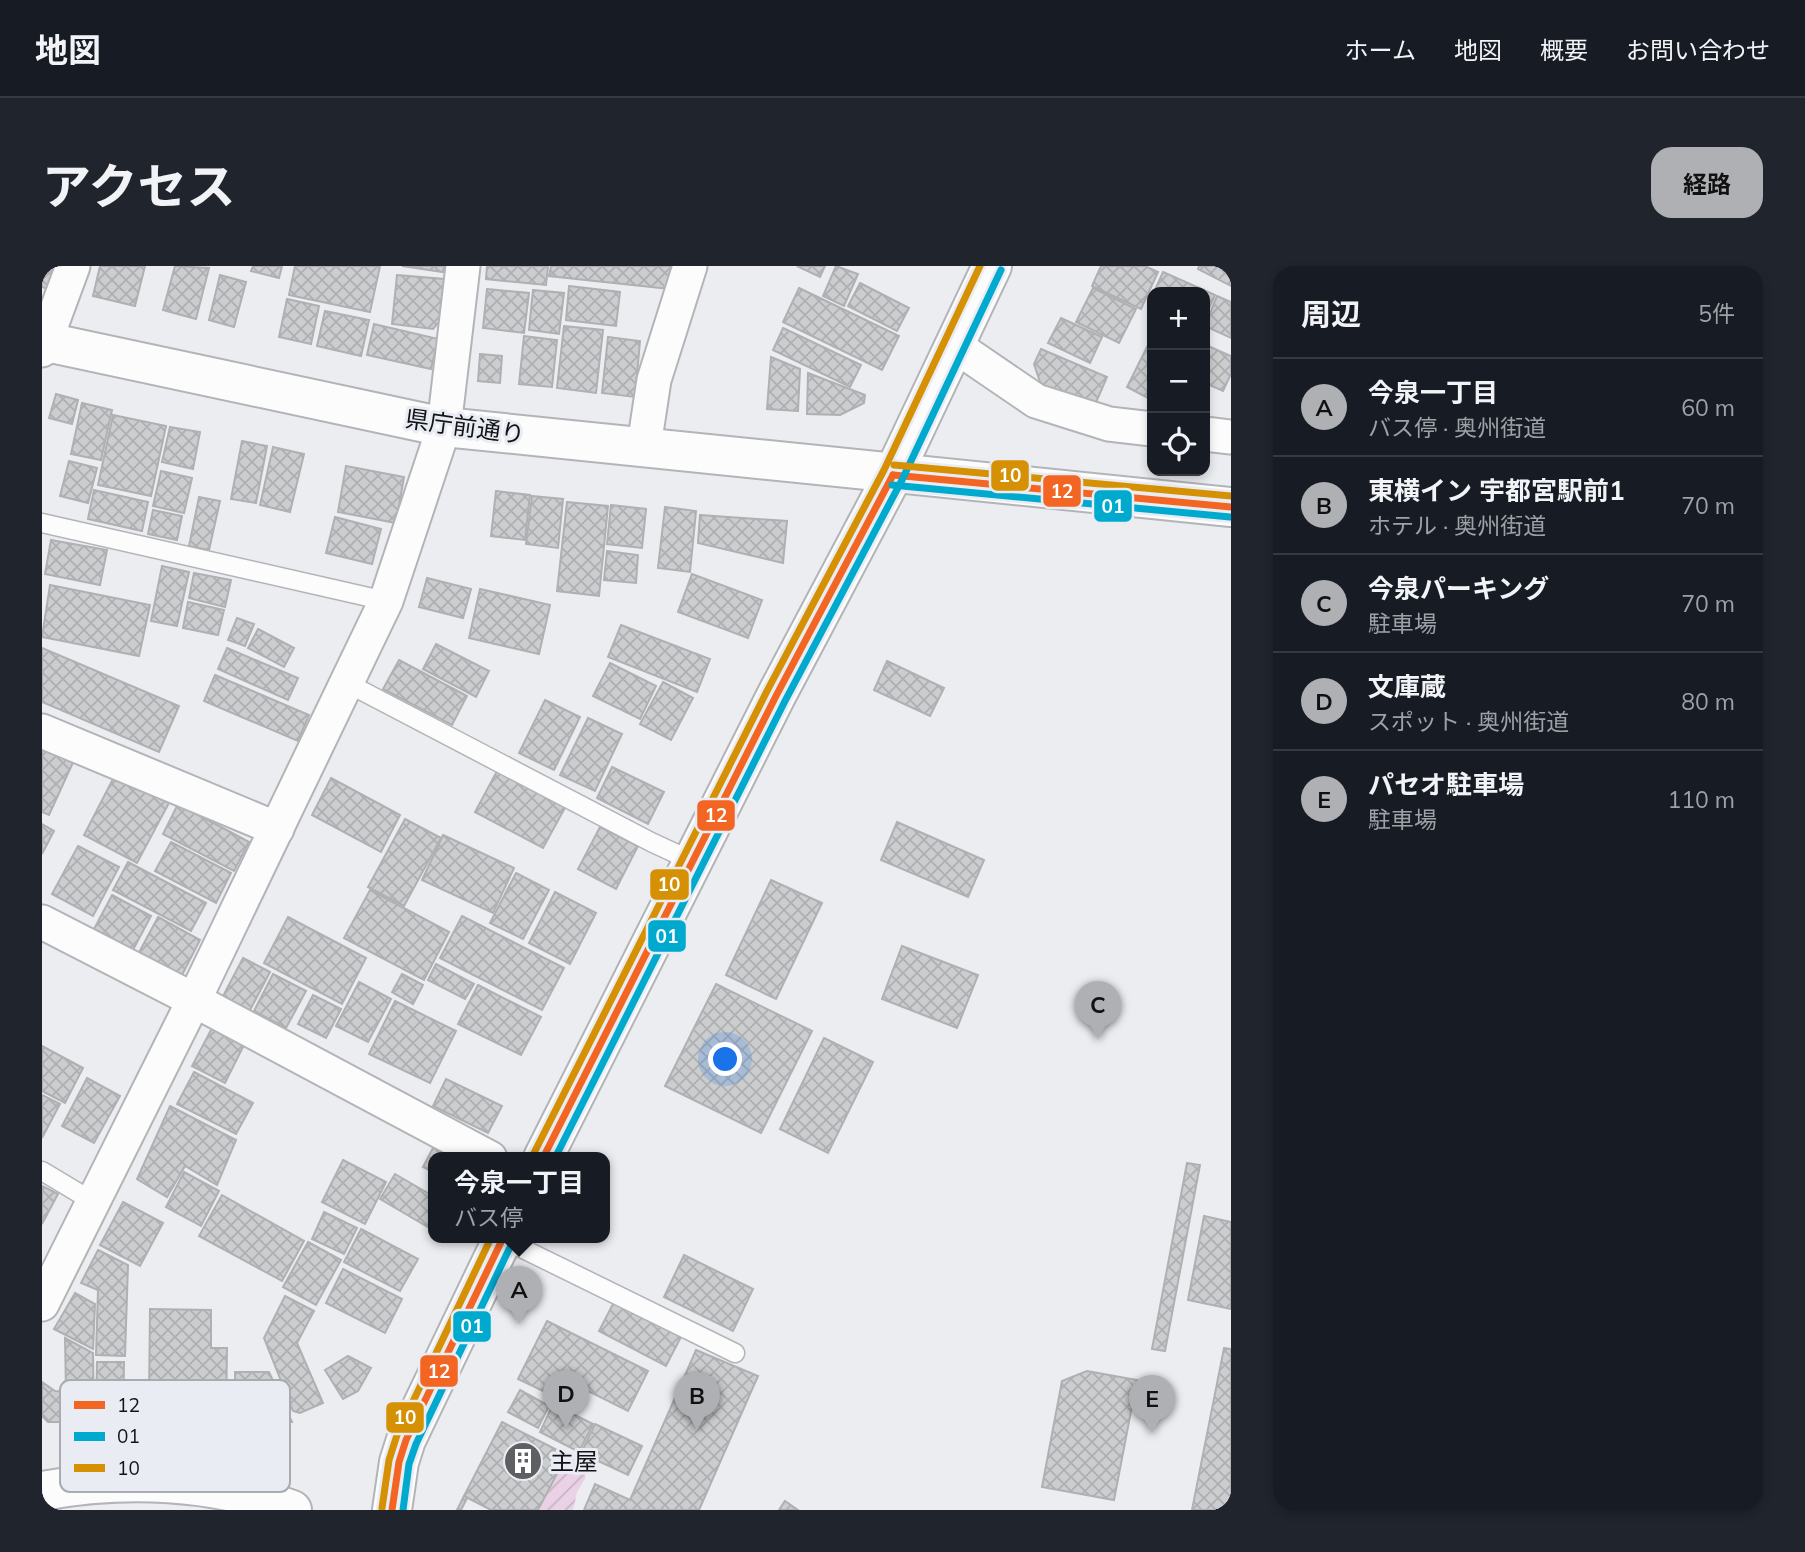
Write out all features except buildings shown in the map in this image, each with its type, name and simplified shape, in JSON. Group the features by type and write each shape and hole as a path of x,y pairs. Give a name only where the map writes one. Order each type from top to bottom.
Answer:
{"main road":[{"path":"546,1152 776,696 893,475 992,266"},
{"name":"県庁前通り","path":"43,344 444,427 644,446 893,475 1231,507"},
{"path":"392,1510 399,1462 406,1440 501,1243"},
{"path":"42,1491 60,1489"},
{"path":"229,1492 263,1499 292,1510"}],"street":[{"path":"43,344 74,266"},
{"path":"42,1304 194,1000 386,601 444,427 463,266"},
{"path":"644,446 654,380 690,266"},
{"path":"954,345 1036,401 1109,424 1147,428"},
{"path":"1210,435 1231,437"},
{"path":"42,731 277,829"},
{"path":"42,922 479,1152"}],"lane":[{"path":"42,523 386,601"},
{"path":"346,683 692,861"},
{"path":"42,1171 92,1201"},
{"path":"511,1243 735,1353"}],"shaded area":[{"path":"572,1456 586,1477 577,1492 573,1510 539,1510 567,1457"}],"transit line":[{"name":"10","path":"535,1152 767,691 884,470 980,266"},
{"name":"01","path":"558,1152 785,701 902,480 1001,270"},
{"name":"10","path":"894,465 1231,496"},
{"name":"12","path":"893,475 1231,507"},
{"name":"12","path":"546,1152 776,696 893,475"},
{"name":"01","path":"892,485 1230,517"},
{"name":"10","path":"382,1508 389,1460 397,1435 489,1243"},
{"name":"12","path":"392,1510 399,1462 406,1440 501,1243"},
{"name":"01","path":"403,1510 409,1464 416,1444 512,1243"}],"place":[{"name":"今泉パーキング","path":"1098,1039"},
{"name":"今泉一丁目","path":"519,1324"},
{"name":"文庫蔵","path":"566,1428"},
{"name":"東横イン 宇都宮駅前1","path":"697,1430"},
{"name":"パセオ駐車場","path":"1152,1433"},
{"name":"主屋","path":"523,1461"}]}
